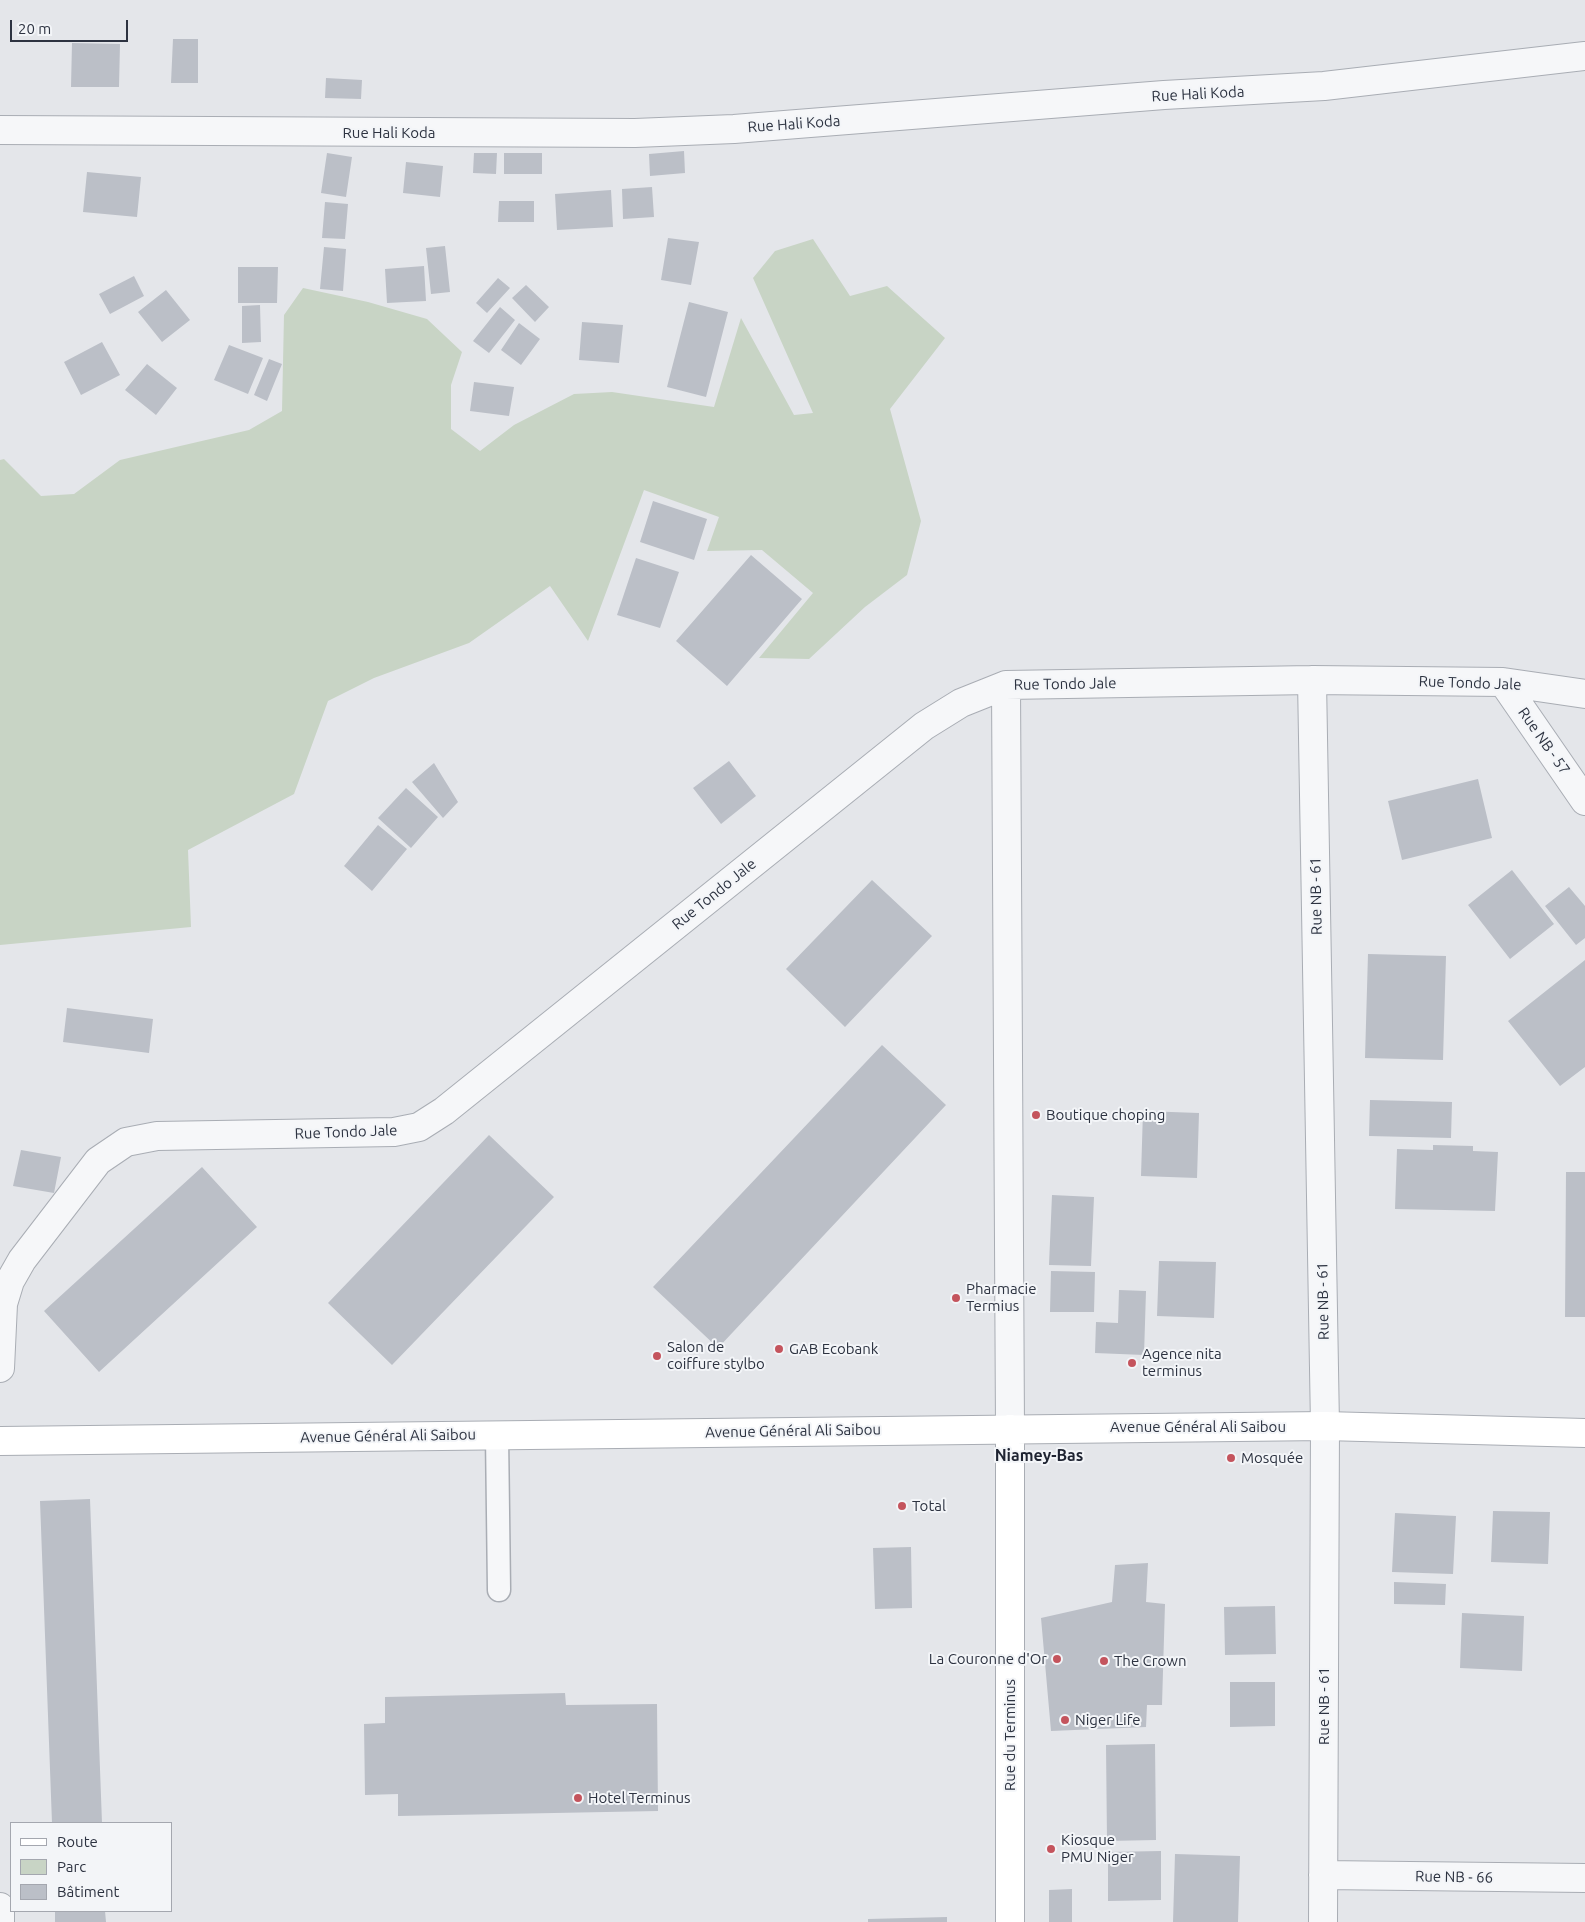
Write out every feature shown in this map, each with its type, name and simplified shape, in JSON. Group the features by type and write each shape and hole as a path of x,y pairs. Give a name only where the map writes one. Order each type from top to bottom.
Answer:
{"street":[{"name":"Rue Hali Koda","path":"0,130 634,134 1164,95 1324,86 1585,56"},
{"name":"Rue Tondo Jale","path":"0,1368 3,1304 10,1281 22,1260 98,1161 126,1142 157,1136 394,1132 419,1127 451,1105 924,726 961,703 1006,685 1312,680 1503,682 1585,694"},
{"name":"Rue NB - 61","path":"1312,680 1325,1426 1323,1922"},
{"name":"Rue NB - 57","path":"1503,682 1585,800"},
{"path":"1006,685 1010,1428"},
{"name":"Avenue Général Ali Saibou","path":"0,1441 1010,1428 1325,1426 1585,1433"},
{"name":"Rue du Terminus","path":"1010,1428 1010,1922"},
{"name":"Rue NB - 66","path":"1323,1875 1585,1878"},
{"path":"0,1907 0,1922"}],"lane":[{"path":"497,1435 499,1590"}],"green space":[{"path":"813,239 850,296 887,286 945,338 890,409 921,521 907,575 865,607 809,659 759,658 813,593 762,550 707,551 719,517 644,490 588,641 550,586 469,643 374,678 328,701 294,794 188,850 191,927 0,945 0,460 4,459 41,496 74,494 120,460 249,430 282,411 284,315 303,288 368,302 427,319 462,352 451,385 451,429 480,451 514,425 574,394 612,392 714,407 741,318 794,415 813,413 753,278 775,251"}],"building":[{"path":"173,39 198,39 198,83 171,83"},
{"path":"72,43 120,44 119,87 71,87"},
{"path":"326,78 362,80 361,99 325,98"},
{"path":"684,151 685,173 650,176 649,154"},
{"path":"327,153 352,157 346,197 321,193"},
{"path":"474,153 497,153 496,174 473,173"},
{"path":"504,153 542,153 542,174 504,174"},
{"path":"406,162 443,166 440,197 403,193"},
{"path":"87,172 141,177 137,217 83,212"},
{"path":"652,187 654,217 623,219 622,189"},
{"path":"611,190 613,227 557,230 555,194"},
{"path":"499,201 534,201 534,222 498,222"},
{"path":"325,202 348,204 345,239 322,238"},
{"path":"668,238 699,242 691,285 661,280"},
{"path":"445,246 450,292 431,294 426,248"},
{"path":"324,247 346,249 343,291 320,289"},
{"path":"424,266 426,301 387,303 385,269"},
{"path":"238,267 278,267 277,303 238,303"},
{"path":"134,276 144,296 110,314 99,294"},
{"path":"498,278 510,288 487,313 476,303"},
{"path":"526,285 549,307 535,322 512,298"},
{"path":"166,290 190,320 162,342 138,312"},
{"path":"689,302 728,312 706,397 667,387"},
{"path":"260,305 261,342 242,343 242,306"},
{"path":"500,307 515,320 489,353 473,341"},
{"path":"582,322 623,325 619,363 579,360"},
{"path":"519,323 540,339 521,365 501,350"},
{"path":"102,342 120,375 81,395 64,362"},
{"path":"229,345 263,358 248,394 214,380"},
{"path":"269,359 282,364 267,401 254,395"},
{"path":"147,364 177,388 156,415 125,390"},
{"path":"474,382 514,387 509,416 470,411"},
{"path":"653,501 707,519 694,560 640,542"},
{"path":"751,555 802,599 727,686 676,641"},
{"path":"636,558 679,572 660,628 617,615"},
{"path":"729,761 756,796 721,824 693,788"},
{"path":"434,763 458,802 443,818 412,782"},
{"path":"1478,779 1492,838 1402,860 1388,801"},
{"path":"406,788 438,817 411,848 378,818"},
{"path":"378,825 407,849 372,891 344,866"},
{"path":"1512,870 1554,924 1510,959 1468,905"},
{"path":"872,880 932,936 845,1027 786,969"},
{"path":"1569,887 1585,906 1585,938 1576,945 1545,906"},
{"path":"1368,954 1446,956 1443,1060 1365,1058"},
{"path":"1585,960 1585,1067 1560,1086 1508,1021"},
{"path":"67,1008 153,1019 149,1053 63,1042"},
{"path":"882,1045 946,1105 718,1348 653,1287"},
{"path":"1370,1100 1452,1102 1451,1138 1369,1136"},
{"path":"1143,1111 1199,1113 1197,1178 1141,1176"},
{"path":"489,1135 554,1197 392,1365 328,1303"},
{"path":"1433,1145 1473,1146 1473,1151 1498,1152 1495,1211 1395,1209 1397,1149 1433,1150"},
{"path":"21,1150 61,1157 54,1193 13,1186"},
{"path":"202,1167 257,1227 99,1372 44,1311"},
{"path":"1566,1172 1585,1172 1585,1317 1565,1317"},
{"path":"1052,1195 1094,1197 1091,1266 1049,1265"},
{"path":"1159,1261 1216,1262 1214,1318 1157,1316"},
{"path":"1051,1271 1095,1272 1094,1312 1050,1312"},
{"path":"1119,1290 1146,1291 1144,1355 1095,1353 1096,1322 1118,1323"},
{"path":"90,1499 102,1822 52,1822 40,1501"},
{"path":"1493,1511 1550,1512 1548,1564 1491,1562"},
{"path":"1395,1513 1456,1516 1453,1574 1392,1572"},
{"path":"911,1547 912,1608 875,1609 873,1548"},
{"name":"The Crown","path":"1148,1563 1146,1602 1165,1604 1162,1705 1147,1705 1146,1727 1051,1731 1041,1618 1112,1602 1115,1565"},
{"path":"1394,1582 1446,1584 1445,1605 1394,1604"},
{"path":"1275,1606 1276,1654 1225,1655 1224,1607"},
{"path":"1462,1613 1524,1616 1522,1671 1460,1668"},
{"path":"1230,1682 1275,1682 1275,1726 1230,1727"},
{"path":"565,1693 566,1705 657,1704 658,1811 398,1816 398,1794 365,1795 364,1724 385,1723 385,1697"},
{"path":"1155,1744 1156,1840 1107,1841 1106,1745"},
{"path":"1161,1851 1161,1900 1108,1901 1108,1852"},
{"path":"1175,1854 1240,1856 1238,1922 1173,1922"},
{"path":"1072,1889 1072,1922 1049,1922 1049,1890"},
{"path":"55,1912 105,1912 106,1922 55,1922"},
{"path":"947,1917 947,1922 868,1922 868,1919"}],"place":[{"name":"Boutique choping","path":"1036,1115"},
{"name":"Pharmacie Termius","path":"956,1298"},
{"name":"GAB Ecobank","path":"779,1349"},
{"name":"Salon de coiffure stylbo","path":"657,1356"},
{"name":"Agence nita terminus","path":"1132,1363"},
{"name":"Mosquée","path":"1231,1458"},
{"name":"Total","path":"902,1506"},
{"name":"La Couronne d'Or","path":"1057,1659"},
{"name":"The Crown","path":"1104,1661"},
{"name":"Niger Life","path":"1065,1720"},
{"name":"Hotel Terminus","path":"578,1798"},
{"name":"Kiosque PMU Niger","path":"1051,1849"}],"district":[{"name":"Niamey-Bas","path":"1039,1456"}]}
